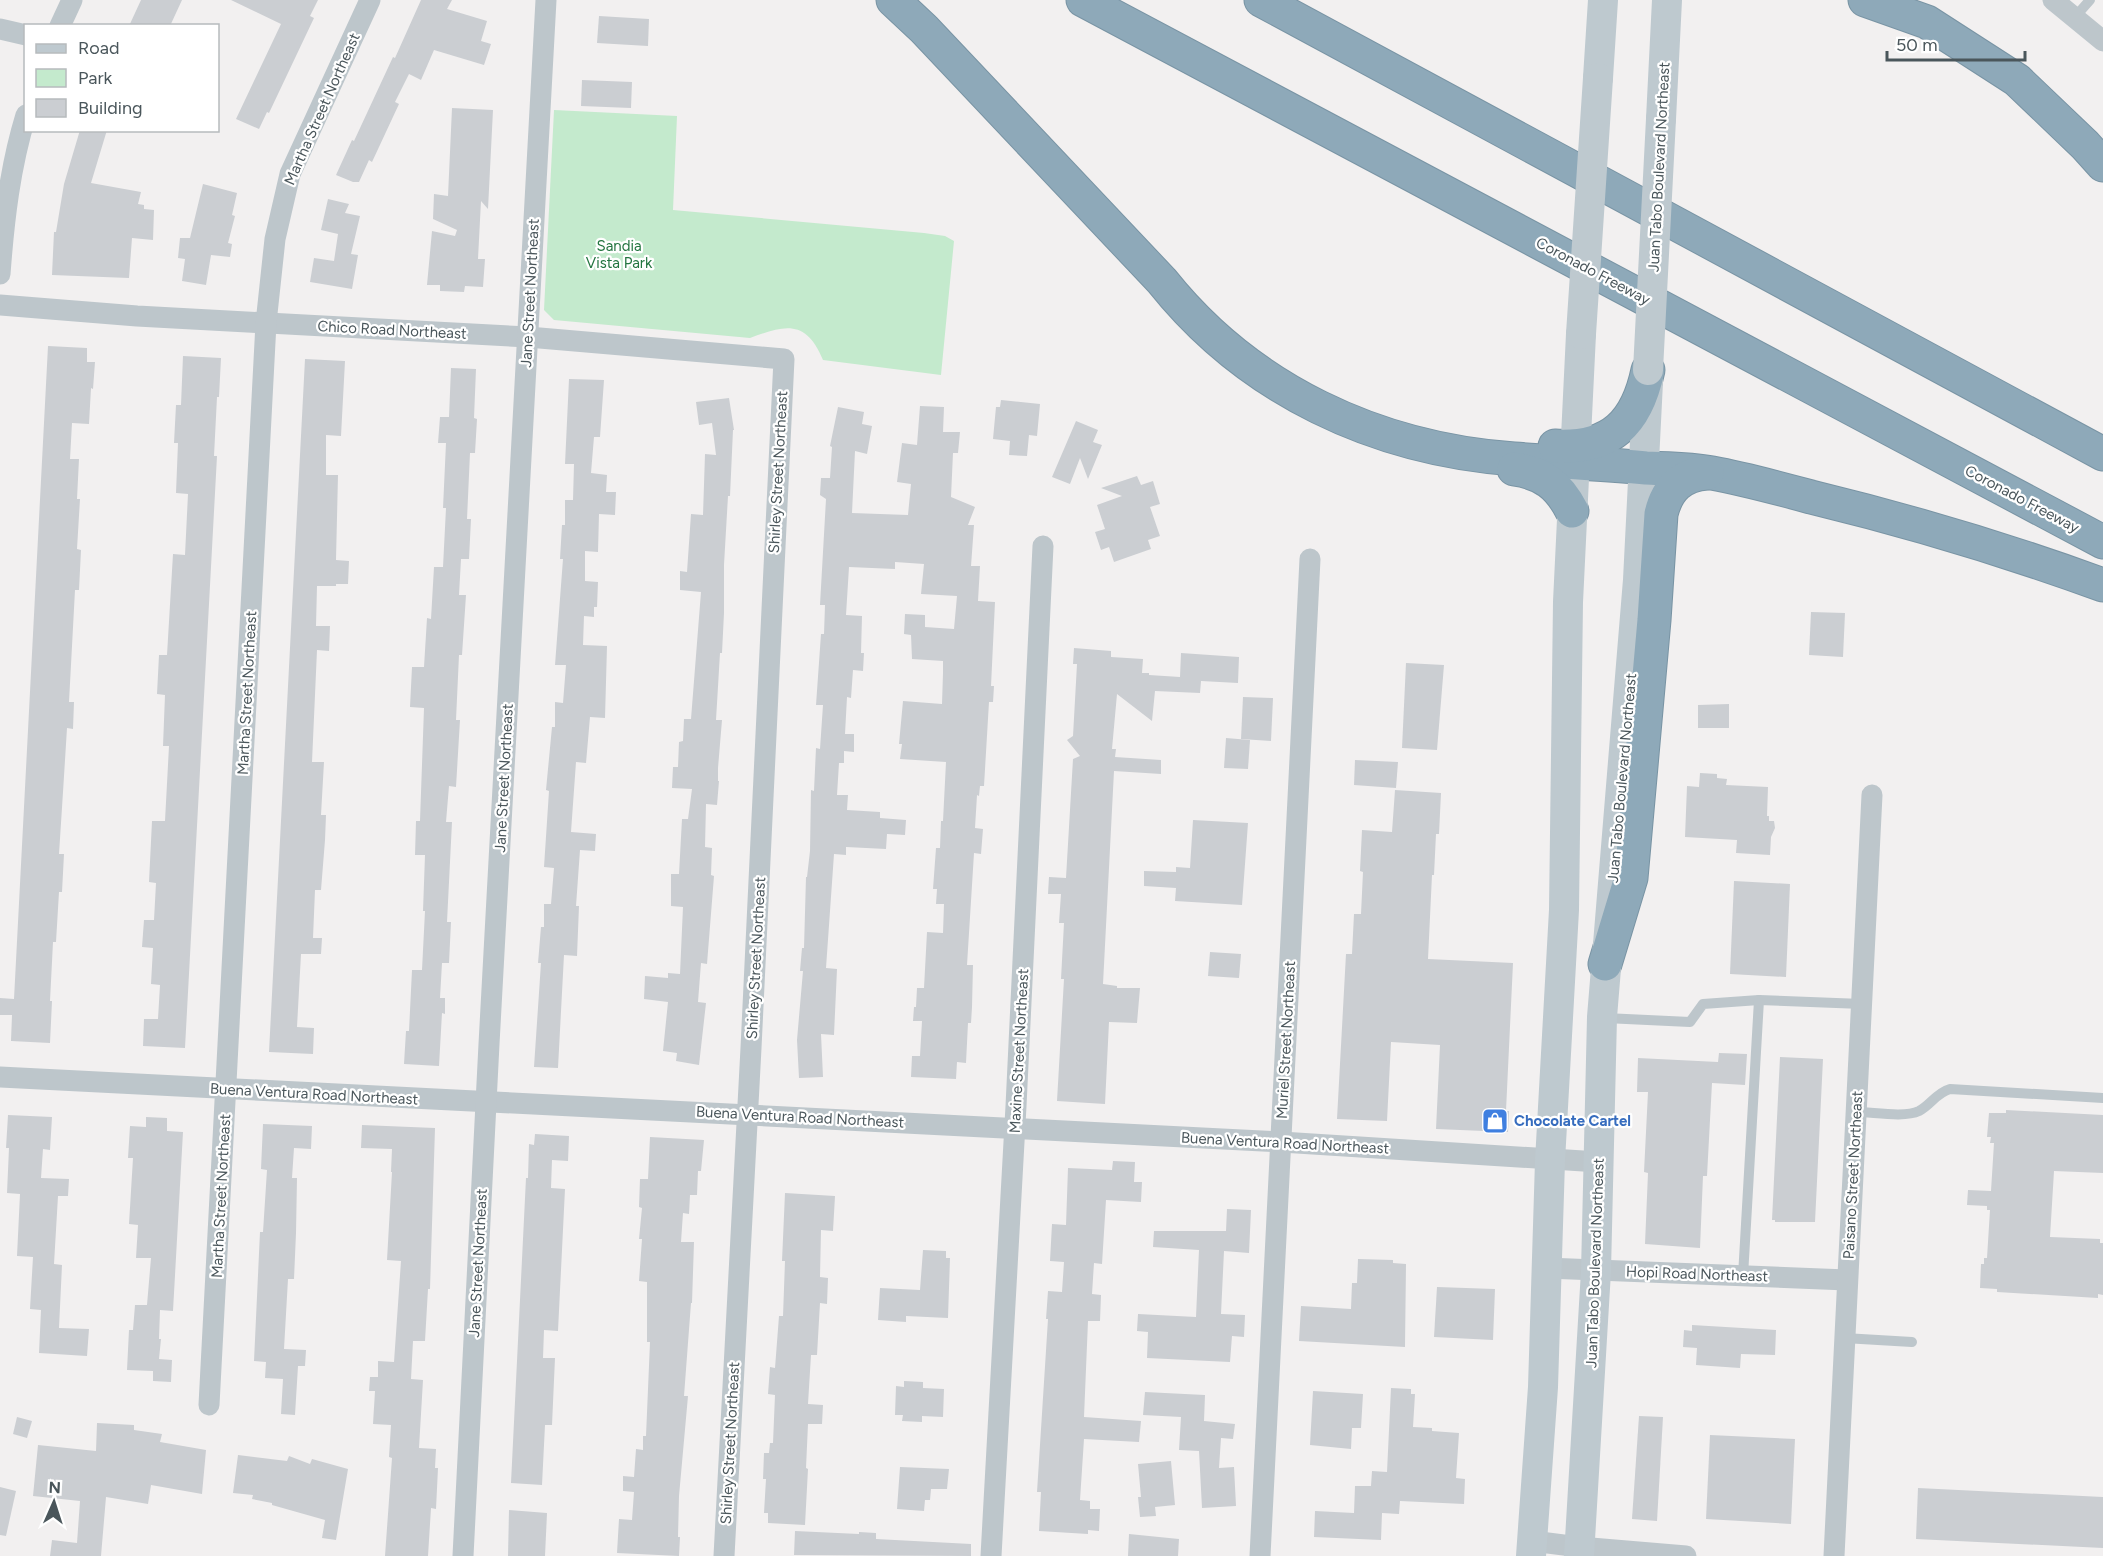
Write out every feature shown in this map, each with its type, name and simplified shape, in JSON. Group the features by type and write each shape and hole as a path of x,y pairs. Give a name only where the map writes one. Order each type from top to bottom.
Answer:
{"highway":[{"path":"892,0 948,54 1162,281 1184,309 1236,355 1308,402 1352,423 1432,448 1469,454 1575,455 1643,467 1710,473 1897,519 1992,547 2103,585"},
{"name":"Coronado Freeway","path":"1083,0 2103,542"},
{"path":"1261,0 2103,453"},
{"path":"1865,0 1927,22 2017,80 2103,165"},
{"path":"1236,355 1246,375 1290,403 1333,425 1378,443 1423,456 1470,465 1535,473 1551,481 1558,488 1572,511"},
{"path":"1575,455 1601,441 1624,424 1640,399 1648,370"},
{"path":"1605,964 1631,878 1661,514 1666,498 1675,485 1687,477 1710,473"}],"main road":[{"path":"1531,1548 1543,1387 1550,1161 1564,910 1568,602 1572,511 1603,0"},
{"name":"Juan Tabo Boulevard Northeast","path":"1579,1552 1596,1271 1605,964 1638,580 1667,0"}],"street":[{"path":"61,24 72,0"},
{"name":"Martha Street Northeast","path":"210,1405 266,323 275,239 290,174 370,0"},
{"name":"Jane Street Northeast","path":"463,1556 546,0"},
{"path":"2053,0 2103,40"},
{"path":"0,29 24,35"},
{"path":"0,274 9,183 24,121"},
{"name":"Chico Road Northeast","path":"0,305 126,315 528,337 784,359"},
{"name":"Shirley Street Northeast","path":"724,1556 748,1115 784,359"},
{"name":"Maxine Street Northeast","path":"991,1556 1015,1129 1043,546"},
{"name":"Muriel Street Northeast","path":"1260,1556 1310,559"},
{"name":"Paisano Street Northeast","path":"1834,1556 1872,795"},
{"name":"Buena Ventura Road Northeast","path":"0,1077 1281,1142 1550,1161 1599,1162"},
{"name":"Hopi Road Northeast","path":"1546,1268 1847,1280"},
{"path":"1531,1548 1686,1556"}],"lane":[{"path":"2075,17 2090,0"},
{"path":"1743,1276 1759,1000"},
{"path":"1602,1017 1690,1022 1703,1004 1759,1000 1862,1004"},
{"path":"1856,1112 1910,1114 1921,1110 1935,1096 1950,1089 2103,1098"},
{"path":"1844,1338 1912,1342"}],"green space":[{"name":"Sandia Vista Park","path":"554,110 677,116 673,210 924,233 945,236 954,241 941,375 823,360 809,337 793,329 774,330 750,338 554,320 544,310"}],"building":[{"path":"141,0 182,0 171,24 130,24"},
{"path":"231,0 318,0 310,16 314,18 269,113 267,112 259,129 236,119 281,24"},
{"path":"421,0 452,0 447,9 487,21 481,41 491,44 484,65 434,50 421,80 409,74 395,102 399,104 372,162 369,160 359,182 336,175 393,57 395,58"},
{"path":"599,16 649,19 648,46 597,43"},
{"path":"582,80 632,82 631,108 581,106"},
{"path":"452,108 493,110 488,209 481,201 478,259 485,259 483,287 465,286 464,292 440,291 440,285 427,285 432,231 455,236 457,230 433,219 434,194 448,196"},
{"path":"79,132 106,132 91,183 141,192 138,204 144,205 144,209 154,210 153,240 132,238 129,278 52,275 54,232 56,232 64,184"},
{"path":"203,184 237,193 232,215 235,216 228,243 232,244 230,257 211,255 206,285 182,281 185,259 178,258 180,238 190,238"},
{"path":"328,199 349,204 345,213 360,216 351,254 358,255 352,289 310,282 314,258 334,261 338,234 321,230"},
{"path":"48,346 87,348 87,362 95,362 89,424 72,423 70,459 79,459 77,499 80,499 77,549 81,550 79,590 75,590 69,702 74,702 73,729 67,728 59,854 64,854 62,892 59,892 56,942 53,942 50,1043 11,1041 12,1015 0,1015 0,998 14,999"},
{"path":"183,356 221,358 219,397 217,397 214,456 217,456 185,1048 143,1046 144,1019 158,1019 160,985 151,984 153,948 142,947 144,920 154,920 156,883 149,882 152,821 165,821 169,746 163,746 165,695 157,694 159,655 167,655 173,554 185,555 188,494 176,493 178,443 174,443 176,405 181,405"},
{"path":"305,359 345,361 341,436 326,435 326,475 338,475 336,560 349,561 348,584 317,586 316,626 330,626 329,651 317,650 312,762 324,762 321,815 326,815 325,840 321,890 315,890 313,938 322,938 321,954 301,954 297,1027 314,1028 313,1054 269,1052"},
{"path":"451,368 476,369 474,418 477,419 475,453 470,453 467,519 471,519 469,559 461,559 459,595 466,595 462,655 459,655 456,720 460,720 456,787 449,786 446,822 452,822 447,922 451,922 449,963 442,963 440,998 445,998 445,1014 442,1013 439,1066 404,1064 406,1031 409,1031 412,970 422,970 425,911 423,911 425,855 415,855 416,821 420,821 424,708 410,707 412,667 424,667 427,618 431,619 434,567 443,567 446,443 438,443 440,417 449,417"},
{"path":"569,379 604,380 600,437 594,437 591,473 607,475 606,492 616,492 615,515 599,514 598,552 585,551 585,581 598,582 597,607 594,607 594,617 584,616 583,645 607,646 605,718 590,717 586,763 576,762 571,832 596,834 595,851 580,850 576,906 579,906 577,956 564,955 558,1068 534,1067 541,927 544,927 544,904 551,904 554,868 544,867 549,791 546,790 552,727 555,727 555,702 563,703 566,665 555,665 563,559 560,559 562,525 565,525 565,500 573,500 574,464 565,464"},
{"path":"729,398 734,430 730,496 728,496 722,653 720,653 716,720 722,720 717,805 706,804 705,847 712,848 711,875 714,876 707,964 701,963 698,1002 706,1003 699,1065 676,1061 677,1053 663,1051 668,1002 644,999 645,976 668,978 668,973 680,974 683,907 671,906 671,874 679,874 682,819 688,819 692,789 672,788 673,767 678,767 679,742 683,741 684,719 691,719 701,592 680,590 680,571 687,572 691,514 703,515 705,454 716,455 712,423 699,425 696,402"},
{"path":"1001,400 1040,404 1037,436 1029,435 1027,456 1009,455 1010,441 993,439 996,407 1000,407"},
{"path":"920,406 944,407 943,432 960,432 958,453 953,453 951,497 975,507 968,525 974,525 971,566 980,566 978,601 995,602 991,686 994,686 993,702 989,702 984,786 980,786 979,796 977,795 975,828 983,829 981,854 974,853 967,965 973,965 972,1007 971,1023 968,1023 966,1063 957,1062 956,1079 911,1077 912,1056 920,1056 922,1021 913,1021 917,988 924,988 927,932 943,933 944,904 936,904 937,889 933,889 936,848 940,848 941,821 943,821 946,762 900,759 903,701 942,704 943,661 912,659 911,635 904,634 905,614 925,615 925,627 954,629 957,596 921,594 924,564 895,562 895,569 849,567 846,615 862,616 861,653 864,653 863,671 853,670 851,698 847,697 845,734 854,734 854,752 844,751 844,763 839,763 837,795 848,795 847,810 880,812 880,818 906,820 905,835 887,834 886,849 846,847 846,855 834,854 826,968 837,969 834,1035 821,1034 823,1077 799,1078 797,1040 803,971 800,971 802,948 804,948 806,877 810,851 811,790 814,791 816,748 820,749 823,705 816,705 825,605 820,605 826,499 820,495 821,478 830,478 832,447 830,446 838,407 864,412 862,424 872,426 867,454 855,451 852,513 908,515 911,484 897,482 902,443 917,445"},
{"path":"1076,421 1098,430 1093,442 1102,445 1088,479 1080,458 1070,484 1052,477"},
{"path":"1137,476 1141,485 1153,481 1160,504 1150,507 1160,536 1148,540 1151,549 1114,562 1109,547 1101,550 1095,532 1105,529 1097,505 1122,496 1101,488"},
{"path":"1811,612 1845,613 1843,657 1809,655"},
{"path":"1074,648 1111,651 1111,657 1143,659 1142,673 1180,677 1181,653 1239,657 1238,683 1201,681 1200,693 1155,691 1152,721 1117,694 1112,749 1116,749 1115,757 1161,760 1161,774 1114,771 1103,984 1117,986 1117,988 1140,988 1137,1023 1109,1022 1105,1104 1057,1101 1064,979 1061,979 1064,923 1059,923 1061,894 1048,894 1049,877 1066,878 1073,759 1080,756 1067,740 1073,736 1077,664 1073,664"},
{"path":"1406,663 1444,665 1437,750 1402,748"},
{"path":"1243,697 1273,698 1271,741 1241,739"},
{"path":"1729,704 1729,728 1698,728 1698,705"},
{"path":"1226,738 1250,740 1248,769 1224,768"},
{"path":"1355,760 1398,762 1396,788 1354,785"},
{"path":"1700,773 1717,774 1717,778 1727,779 1726,785 1768,787 1767,816 1769,816 1769,821 1774,821 1775,828 1771,837 1770,855 1736,853 1737,840 1685,837 1687,786 1699,787"},
{"path":"1395,790 1441,793 1439,834 1436,834 1434,875 1432,875 1428,959 1513,963 1506,1111 1509,1111 1508,1132 1436,1129 1440,1045 1391,1042 1387,1121 1337,1119 1346,954 1352,954 1354,914 1361,914 1362,830 1392,832"},
{"path":"1193,820 1248,823 1242,905 1175,901 1176,888 1144,886 1144,871 1176,872 1176,867 1190,868"},
{"path":"1734,881 1790,884 1786,977 1730,974"},
{"path":"1210,952 1241,954 1239,978 1208,976"},
{"path":"1719,1053 1747,1054 1745,1085 1712,1083 1707,1176 1703,1176 1700,1248 1645,1244 1648,1173 1644,1172 1648,1092 1637,1092 1638,1058 1718,1062"},
{"path":"1780,1057 1823,1059 1815,1222 1775,1222 1772,1220"},
{"path":"2006,1110 2103,1115 2103,1173 2054,1171 2050,1237 2100,1239 2100,1243 2103,1243 2103,1295 2098,1294 2098,1298 1997,1292 1997,1289 1980,1288 1981,1264 1984,1264 1984,1258 1987,1258 1990,1210 1987,1210 1987,1206 1967,1205 1968,1190 1991,1191 1994,1143 1990,1143 1991,1137 1987,1137 1989,1113 2006,1113"},
{"path":"8,1115 52,1117 50,1150 43,1149 41,1178 69,1179 68,1196 58,1196 54,1264 62,1265 59,1328 89,1329 87,1356 39,1353 41,1310 30,1309 33,1257 17,1256 20,1194 7,1193"},
{"path":"146,1117 167,1118 167,1131 183,1132 173,1311 160,1310 159,1359 172,1360 171,1382 153,1381 153,1371 127,1370 129,1330 133,1330 135,1305 147,1305 151,1258 136,1258 138,1225 129,1224 133,1158 128,1158 130,1126 146,1127"},
{"path":"263,1124 312,1126 311,1149 294,1148 292,1178 297,1178 294,1279 288,1279 284,1349 306,1350 305,1366 298,1366 295,1415 281,1414 283,1379 265,1378 266,1362 254,1361 260,1232 263,1232 267,1170 261,1169"},
{"path":"362,1125 435,1128 430,1289 428,1289 425,1341 413,1341 411,1379 423,1380 419,1448 436,1449 435,1468 438,1468 436,1509 431,1508 428,1556 385,1556 392,1458 389,1457 391,1425 373,1424 375,1391 369,1391 370,1377 378,1377 378,1361 394,1362 401,1261 387,1260 392,1149 361,1148"},
{"path":"535,1134 569,1136 568,1161 552,1160 551,1188 565,1189 558,1331 544,1330 543,1358 555,1358 552,1425 545,1425 542,1485 511,1483 526,1178 528,1178 529,1144 534,1145"},
{"path":"650,1137 704,1140 701,1171 698,1171 697,1195 690,1195 689,1214 683,1213 681,1242 694,1242 692,1303 684,1396 688,1396 679,1496 679,1556 617,1553 619,1519 632,1520 634,1492 623,1491 623,1476 634,1477 636,1449 643,1450 643,1436 646,1436 650,1342 647,1342 647,1282 639,1281 642,1208 639,1207 640,1179 648,1179"},
{"path":"1113,1161 1135,1162 1134,1182 1142,1182 1141,1202 1106,1200 1102,1264 1094,1263 1092,1294 1101,1295 1100,1321 1088,1321 1084,1417 1141,1421 1139,1442 1084,1439 1080,1500 1090,1501 1090,1509 1100,1509 1099,1531 1088,1530 1088,1534 1039,1531 1041,1492 1037,1492 1048,1291 1062,1292 1064,1262 1050,1261 1052,1224 1066,1225 1068,1168 1112,1170"},
{"path":"785,1193 835,1196 833,1231 821,1230 820,1277 828,1278 827,1304 820,1303 817,1355 811,1355 808,1404 823,1405 822,1424 808,1424 805,1525 768,1523 768,1513 764,1513 766,1479 763,1479 764,1453 769,1453 770,1443 773,1443 775,1395 768,1394 770,1367 775,1368 779,1316 783,1316 785,1261 782,1261"},
{"path":"1227,1209 1251,1210 1249,1253 1224,1251 1221,1314 1245,1315 1244,1337 1232,1336 1230,1362 1147,1358 1148,1332 1137,1331 1138,1314 1196,1317 1199,1250 1153,1247 1154,1231 1226,1231"},
{"path":"923,1250 946,1251 946,1258 950,1258 948,1318 906,1316 906,1322 878,1320 880,1288 920,1290"},
{"path":"1358,1259 1393,1260 1393,1263 1406,1264 1405,1347 1299,1341 1301,1306 1351,1309 1352,1283 1357,1283"},
{"path":"1437,1287 1495,1289 1493,1340 1434,1337"},
{"path":"1692,1325 1776,1330 1775,1355 1741,1354 1740,1368 1696,1365 1697,1348 1683,1347 1684,1330 1692,1331"},
{"path":"904,1381 923,1382 923,1388 944,1389 943,1417 922,1416 922,1422 902,1421 903,1415 895,1415 896,1386 904,1387"},
{"path":"1391,1388 1411,1389 1411,1394 1415,1394 1413,1427 1459,1433 1456,1478 1465,1479 1464,1504 1400,1501 1399,1514 1382,1513 1381,1540 1314,1537 1315,1511 1354,1513 1355,1486 1371,1486 1372,1471 1387,1472"},
{"path":"1313,1391 1363,1394 1361,1428 1352,1428 1351,1449 1310,1445"},
{"path":"1145,1392 1205,1395 1204,1421 1235,1424 1233,1439 1221,1438 1219,1468 1234,1467 1236,1506 1202,1508 1199,1451 1179,1450 1181,1417 1143,1415"},
{"path":"1639,1416 1663,1417 1657,1521 1632,1519"},
{"path":"17,1417 32,1421 27,1438 13,1434"},
{"path":"97,1423 134,1425 134,1430 162,1434 160,1442 206,1450 202,1494 151,1485 148,1504 106,1497 101,1556 50,1556 52,1540 77,1543 80,1501 33,1496 38,1445 96,1451"},
{"path":"1710,1435 1795,1439 1791,1524 1706,1519"},
{"path":"238,1455 287,1461 289,1456 310,1464 312,1459 348,1469 336,1540 322,1538 325,1520 252,1499 253,1495 233,1493"},
{"path":"1171,1461 1175,1505 1155,1507 1156,1516 1140,1517 1138,1464"},
{"path":"900,1467 949,1469 947,1489 931,1489 930,1500 925,1500 924,1511 897,1509"},
{"path":"0,1487 16,1491 6,1536 0,1535"},
{"path":"1918,1488 2103,1497 2103,1548 1916,1539"},
{"path":"509,1510 547,1513 545,1556 508,1556"},
{"path":"795,1531 876,1533 876,1539 971,1544 971,1556 794,1555"},
{"path":"1129,1534 1179,1539 1178,1556 1128,1556"}],"place":[{"name":"Chocolate Cartel","path":"1495,1121"}]}
